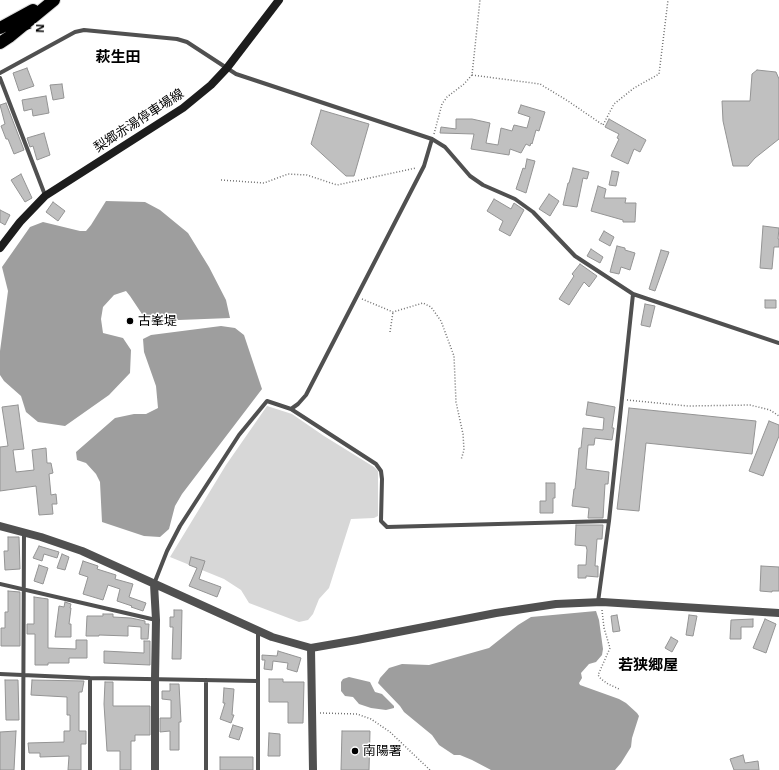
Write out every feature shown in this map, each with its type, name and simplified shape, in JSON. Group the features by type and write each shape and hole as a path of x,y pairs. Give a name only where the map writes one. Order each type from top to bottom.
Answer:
{"highway":[{"path":"0,28 53,0"},
{"path":"0,43 53,0"}],"main road":[{"name":"梨郷赤湯停車場線","path":"0,248 20,222 46,196 183,108 211,85 227,68 279,0"}],"street":[{"path":"0,526 24,532 82,551 258,630 282,640 311,648 525,608 556,604 600,602 779,613"},
{"path":"154,584 156,620 155,770"},
{"path":"311,648 312,770"}],"lane":[{"path":"0,73 75,32 84,30 177,39 187,42 236,74 432,139 445,147 470,176 483,185 515,199 533,212 575,256 633,294 779,343"},
{"path":"0,78 46,196"},
{"path":"291,409 306,396 424,166 432,139"},
{"path":"600,602 633,294"},
{"path":"154,584 167,551 180,526 239,435 267,401 291,409 376,464 381,471 382,479 381,521 387,527 608,521"},
{"path":"23,770 24,532"},
{"path":"0,584 156,620"},
{"path":"258,630 258,770"},
{"path":"0,674 90,678 257,681"},
{"path":"90,678 90,770"},
{"path":"206,680 206,770"}],"path":[{"path":"432,139 442,104 447,97 464,84 472,75 480,0"},
{"path":"472,75 540,84 603,125 614,104 634,88 659,74 668,0"},
{"path":"221,180 264,183 288,174 307,176 337,185 424,166"},
{"path":"357,296 393,312 423,303 431,307 441,321 454,356 456,402 463,434 464,450 461,460"},
{"path":"390,332 393,312"},
{"path":"621,399 688,406 750,404 770,410 779,416"},
{"path":"600,602 604,628 610,648 598,675 608,684 619,689"},
{"path":"312,713 357,714 371,719 390,732 430,770"}],"shaded area":[{"path":"106,201 145,202 160,210 188,233 209,267 226,300 230,318 153,321 142,314 126,291 114,295 103,307 101,319 103,333 123,338 131,350 130,373 109,395 65,426 38,422 26,412 21,396 4,381 0,375 0,351 8,291 2,267 30,227 43,222 80,231 86,231"},
{"path":"221,326 235,328 244,335 262,389 182,494 175,506 169,529 160,537 144,536 102,522 100,482 96,474 86,463 77,460 76,452 115,418 134,414 146,414 158,408 156,386 144,352 143,339 151,335"},
{"path":"267,406 292,414 378,471 378,516 374,518 351,519 329,588 319,599 313,614 308,620 299,622 249,603 241,590 224,579 170,557 226,465"},
{"path":"596,611 599,620 603,649 602,655 596,662 589,664 581,673 582,678 579,683 580,685 619,699 626,703 639,716 632,738 631,747 615,770 491,770 460,755 454,755 439,745 432,735 404,712 378,683 380,678 389,668 402,664 429,665 489,648 518,625 531,617"},
{"path":"349,677 370,682 375,692 382,694 394,706 394,708 386,710 371,708 359,704 353,697 345,696 341,691 341,682 343,679"}],"building":[{"path":"27,68 34,86 19,91 13,73"},
{"path":"757,70 776,72 779,79 779,139 755,158 748,166 733,166 723,121 722,101 750,101 752,74"},
{"path":"62,84 64,98 53,100 50,85"},
{"path":"46,96 49,113 33,116 32,109 24,111 22,100"},
{"path":"6,103 24,150 14,154 1,126 5,124 0,105"},
{"path":"521,105 545,112 539,131 536,130 532,144 531,143 530,146 526,144 521,153 510,149 509,155 471,149 474,134 440,133 441,127 456,129 456,119 472,119 490,123 486,143 498,145 501,128 512,131 514,125 527,128 530,117 518,113"},
{"path":"321,110 369,124 354,176 346,176 311,144"},
{"path":"609,119 646,140 640,152 634,149 628,164 611,156 619,139 617,138 619,134 605,127"},
{"path":"44,133 50,155 37,160 33,146 30,147 27,138"},
{"path":"527,159 535,161 526,193 516,189 523,168 525,169"},
{"path":"573,168 589,172 587,179 583,178 577,207 563,205"},
{"path":"612,171 619,172 616,186 609,185"},
{"path":"21,174 32,198 25,202 11,180"},
{"path":"598,186 606,189 604,198 626,198 625,203 636,203 635,222 623,222 623,220 591,211"},
{"path":"549,194 559,201 550,216 539,209"},
{"path":"494,199 511,209 514,203 524,210 510,236 499,230 503,221 487,211"},
{"path":"53,202 65,211 58,221 46,212"},
{"path":"0,210 10,215 5,225 0,222"},
{"path":"763,226 779,228 779,247 774,247 772,269 760,268"},
{"path":"604,231 614,237 610,246 599,240"},
{"path":"617,246 635,253 630,270 621,267 619,274 610,272"},
{"path":"591,249 603,257 600,263 587,256"},
{"path":"661,250 669,252 655,291 649,289"},
{"path":"580,264 597,276 589,287 584,282 569,305 559,299 574,276 572,274"},
{"path":"765,300 776,300 776,308 765,308"},
{"path":"645,304 655,306 650,327 641,325"},
{"path":"588,402 615,407 612,440 595,438 594,445 588,445 586,469 609,472 608,484 605,484 603,518 588,518 589,508 572,506 583,428 603,430 604,418 586,415"},
{"path":"18,405 24,449 13,450 16,472 34,470 32,450 46,448 47,463 51,463 53,473 49,474 51,495 56,494 57,504 52,504 53,514 39,515 36,486 0,491 0,447 8,446 2,407"},
{"path":"629,408 756,421 752,454 646,443 639,511 617,509"},
{"path":"769,421 779,425 779,436 763,476 749,471"},
{"path":"546,483 555,483 553,513 540,513 540,501 546,501"},
{"path":"576,525 603,525 602,539 597,539 595,566 598,566 598,577 586,576 586,578 578,578 578,565 586,565 587,550 586,546 575,545"},
{"path":"8,537 19,537 20,569 5,570 4,551 8,551"},
{"path":"39,546 59,552 57,558 44,554 42,561 33,558"},
{"path":"62,554 69,557 65,570 57,568"},
{"path":"191,557 205,561 199,579 221,587 217,597 189,586 197,568 189,565"},
{"path":"83,561 98,566 97,569 116,575 115,579 133,584 129,597 146,603 143,611 117,601 120,589 108,585 103,600 83,594 88,577 79,574"},
{"path":"39,565 48,568 43,584 34,581"},
{"path":"761,566 779,567 779,591 760,591"},
{"path":"8,591 20,592 20,646 1,646 1,628 5,628 5,612 8,612"},
{"path":"34,597 48,599 48,648 76,649 76,640 87,640 87,658 69,658 69,663 48,663 48,665 35,665 35,634 27,634 27,624 34,624"},
{"path":"65,602 71,604 69,624 71,624 71,637 55,637 59,606 64,607"},
{"path":"174,610 182,610 181,659 172,659 173,627 170,627 170,617 174,617"},
{"path":"103,614 113,614 113,617 131,618 145,621 145,624 149,624 148,639 141,639 141,627 128,626 128,636 86,636 87,616 103,616"},
{"path":"617,615 620,631 613,632 611,616"},
{"path":"689,615 697,616 693,636 686,635"},
{"path":"753,619 753,627 741,627 741,639 730,639 731,620"},
{"path":"765,619 776,624 766,653 753,648"},
{"path":"671,637 678,641 672,652 665,648"},
{"path":"144,641 150,641 150,665 104,663 104,651 144,653"},
{"path":"278,651 301,658 297,672 287,669 288,663 273,661 272,670 264,669 265,660 262,660 262,655 277,656"},
{"path":"269,679 283,679 283,682 304,682 303,723 288,723 288,702 269,702"},
{"path":"5,680 18,680 19,720 6,720"},
{"path":"32,680 84,681 82,692 79,692 79,731 86,731 86,744 81,744 81,770 68,770 69,756 40,757 40,753 29,753 28,743 64,742 64,731 70,731 70,715 67,715 67,697 31,695"},
{"path":"105,682 113,682 113,706 150,706 150,735 135,735 135,741 131,741 131,770 120,770 120,751 107,751 104,704"},
{"path":"170,684 179,684 181,722 179,722 179,750 170,750 170,731 160,732 160,718 171,718 171,700 162,699 162,691 170,691"},
{"path":"224,688 234,689 232,715 234,715 231,723 220,719 225,703 223,703"},
{"path":"233,725 243,728 239,740 229,737"},
{"path":"16,731 14,770 0,770 0,732"},
{"name":"南陽署","path":"342,731 370,731 369,770 341,770"},
{"path":"269,733 280,734 280,756 268,756"},
{"path":"743,755 745,763 758,761 759,770 734,770 730,759"},
{"path":"220,757 253,757 253,770 220,770"}],"place":[{"name":"古峯堤","path":"130,321"},
{"name":"南陽署","path":"355,751"}],"district":[{"name":"萩生田","path":"118,58"},
{"name":"若狭郷屋","path":"648,666"}]}
